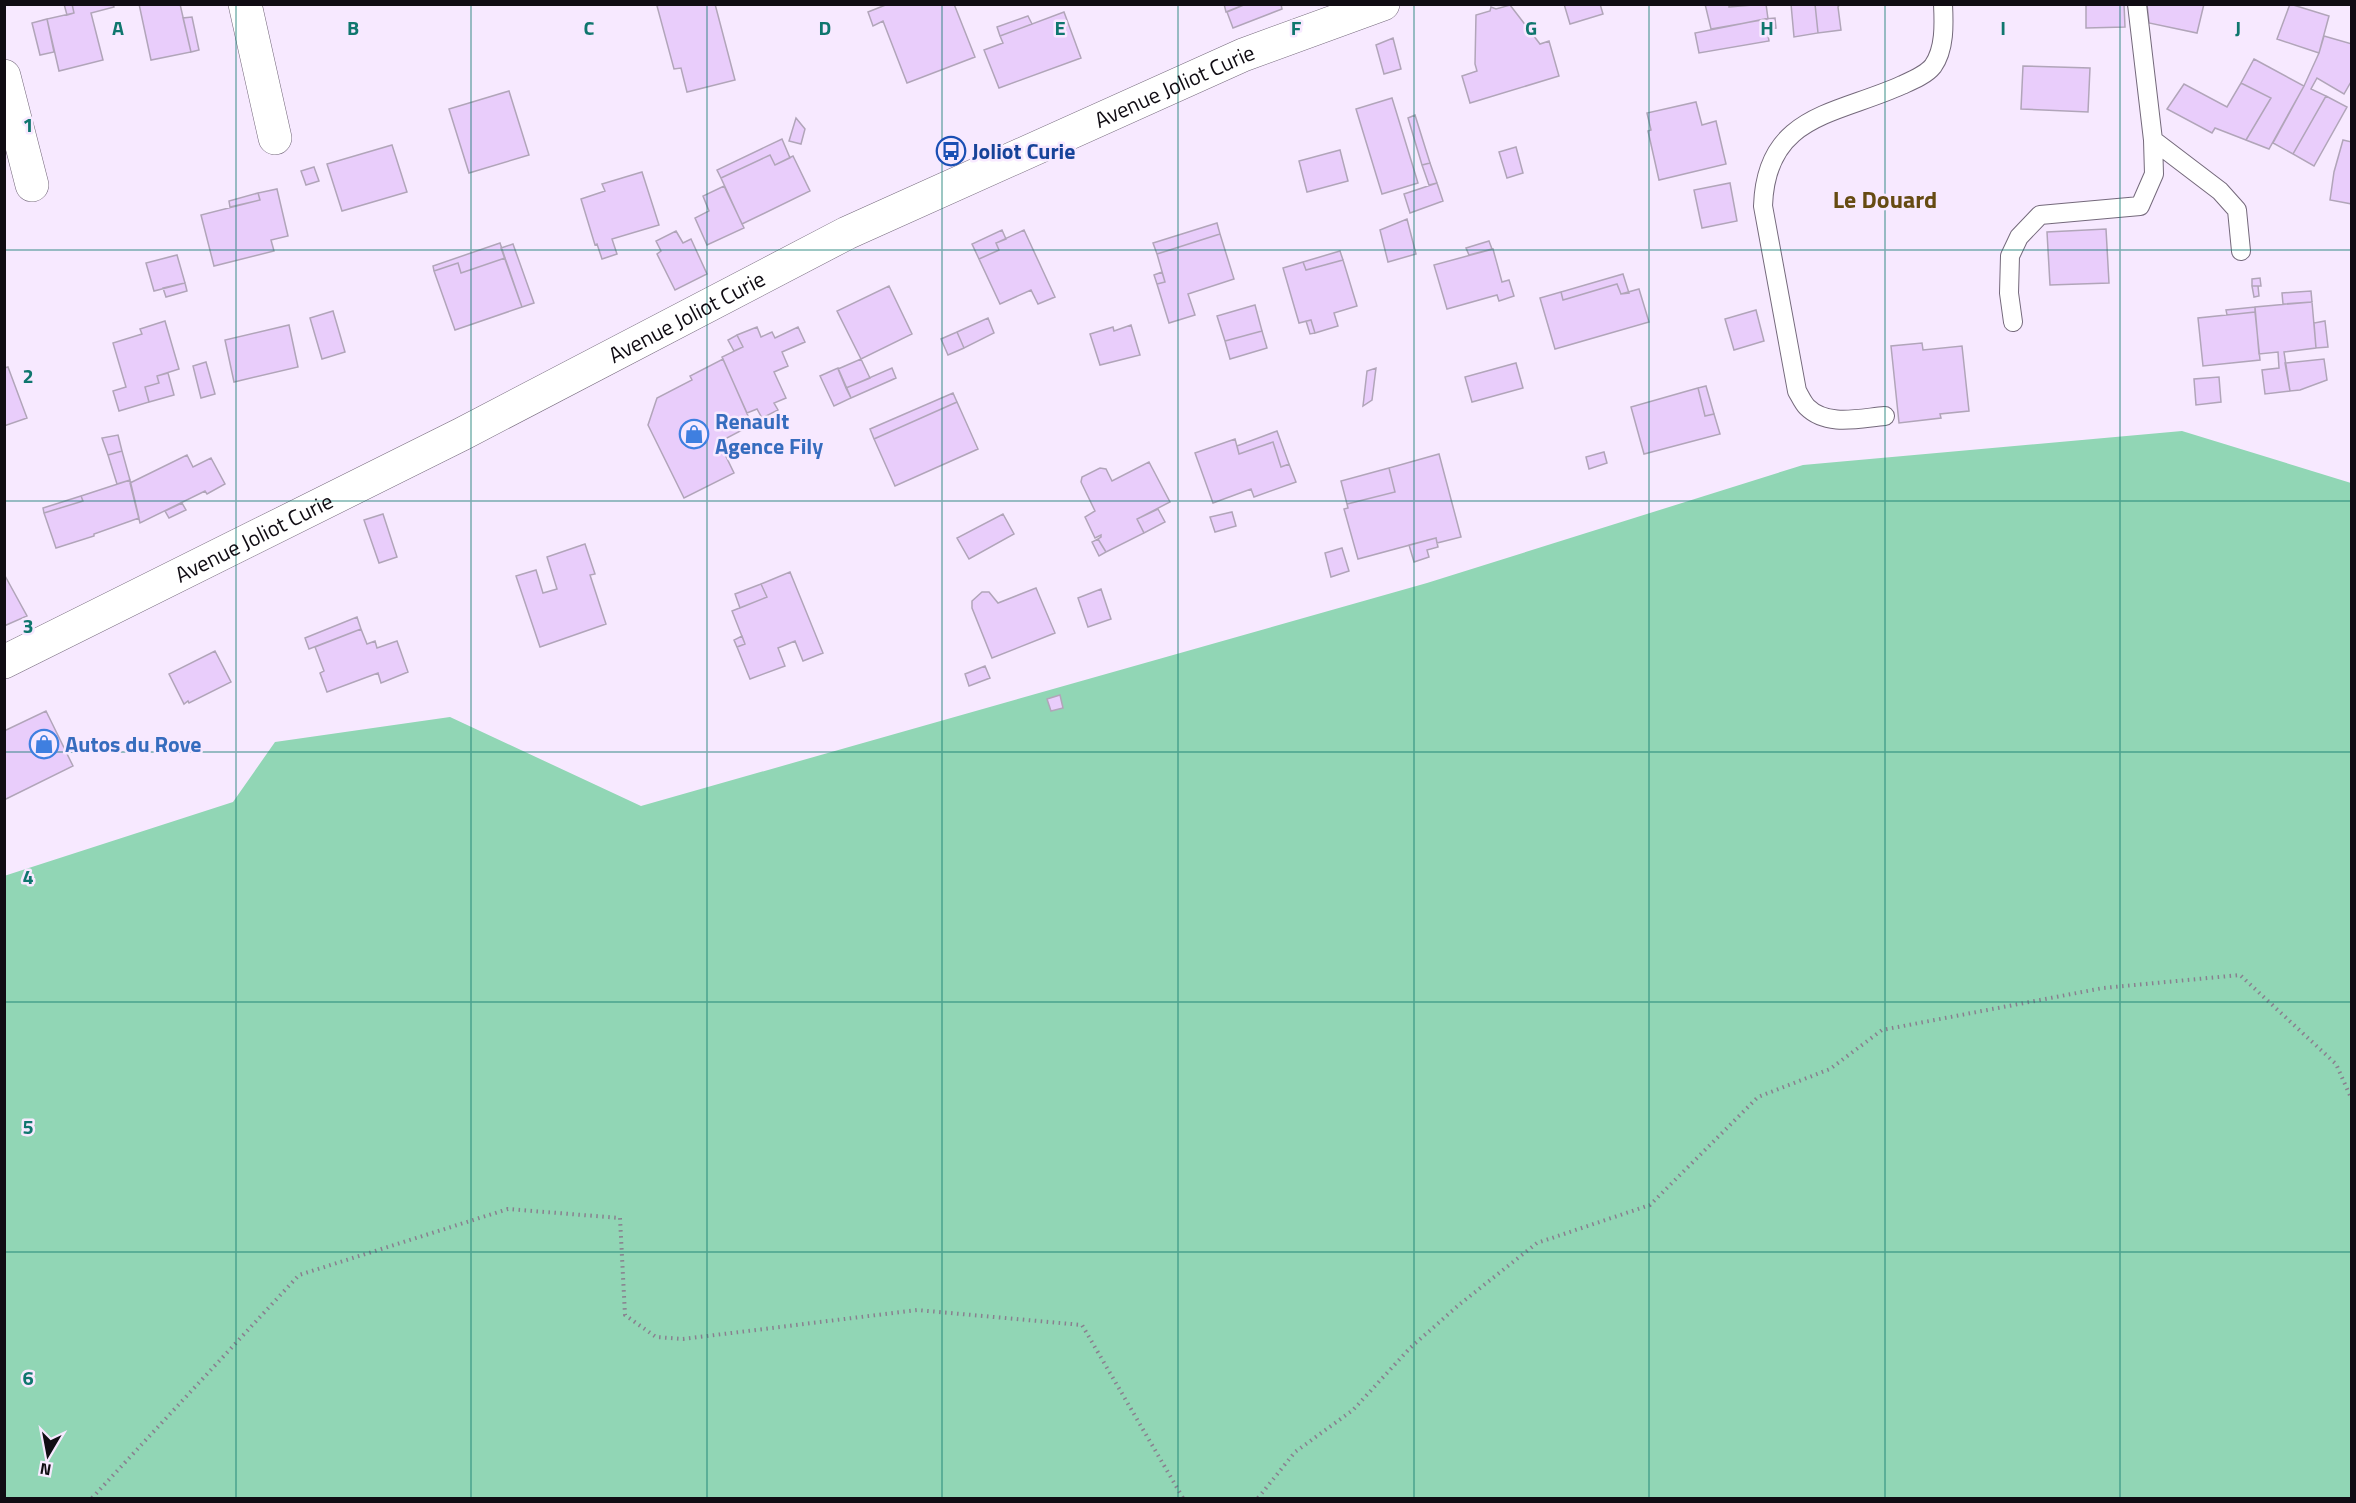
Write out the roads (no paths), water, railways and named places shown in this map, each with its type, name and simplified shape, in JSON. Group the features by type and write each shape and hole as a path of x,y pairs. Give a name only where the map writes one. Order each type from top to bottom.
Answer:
{"street":[{"path":"246,4 275,138"},
{"name":"Avenue Joliot Curie","path":"4,662 462,434 847,233 1243,55 1383,4"},
{"path":"4,76 32,185"}],"lane":[{"path":"1885,416 1839,420 1822,417 1807,407 1797,391 1763,206 1764,183 1776,153 1793,131 1814,117 1891,90 1932,68 1940,51 1944,28 1943,4"},
{"path":"2013,322 2009,293 2010,256 2019,237 2040,215 2140,206 2154,174 2153,140 2137,4"},
{"path":"2153,140 2220,191 2237,210 2241,251"}],"place":[{"name":"Joliot Curie","path":"951,151"},
{"name":"Renault Agence Fily","path":"694,434"},
{"name":"Autos du Rove","path":"44,744"}],"district":[{"name":"Le Douard","path":"1885,199"}]}
